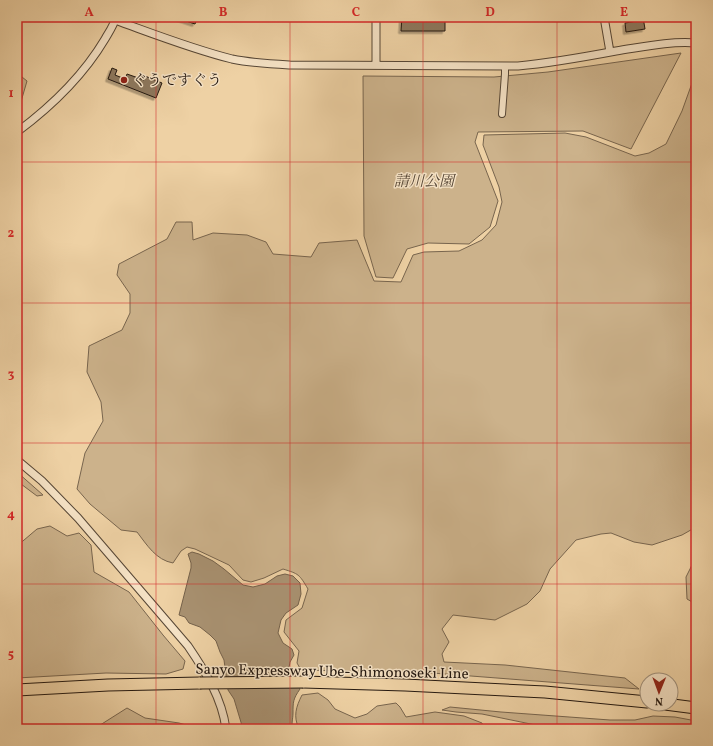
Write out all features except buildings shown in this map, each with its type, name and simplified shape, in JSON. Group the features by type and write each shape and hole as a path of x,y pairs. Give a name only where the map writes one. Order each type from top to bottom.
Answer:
{"highway":[{"name":"Sanyo Expressway Ube-Shimonoseki Line","path":"17,690 108,685 303,682 405,685 545,692 639,701"},
{"path":"679,706 696,708"}],"street":[{"path":"376,17 376,65"},
{"path":"604,17 610,52"},
{"path":"17,132 44,111 71,85 92,59 116,19 200,50 233,59 259,63 290,65 518,66 550,63 664,43 696,43"},
{"path":"502,114 505,66"},
{"path":"17,460 42,481 78,518 188,646 202,666 214,689 220,704 226,729"}],"green space":[{"name":"請川公園","path":"681,53 631,149 583,131 478,132 475,142 498,201 490,227 469,244 428,243 407,249 393,278 376,277 364,236 363,76 494,77 548,72"},
{"path":"696,72 696,527 682,535 652,545 634,542 611,533 576,540 550,569 540,591 527,604 495,620 453,615 442,629 449,642 442,654 444,662 505,665 625,678 639,689 432,673 301,670 297,663 299,651 284,632 286,620 302,608 308,589 298,575 283,569 251,582 243,580 229,565 195,549 187,547 181,551 173,563 167,561 152,551 137,532 121,530 90,504 77,489 85,453 103,421 101,402 87,372 89,346 122,330 130,313 130,294 117,275 119,264 167,239 176,222 192,222 193,240 213,233 247,235 266,242 273,254 311,257 319,243 357,240 374,281 401,282 413,255 424,252 459,251 482,240 496,225 502,202 499,187 483,145 484,135 565,133 586,137 635,156 649,153 666,144 682,111"},
{"path":"17,73 27,81 20,105 17,108"},
{"path":"17,472 43,495 37,496 17,481"},
{"path":"50,526 67,536 79,533 91,545 94,572 129,592 185,661 183,669 166,674 106,673 17,678 17,546 37,529"},
{"path":"696,557 696,607 694,603 687,599 686,577"},
{"path":"318,693 328,700 335,709 355,718 367,714 377,706 396,703 406,717 435,712 464,716 482,723 484,729 299,729 296,720 296,712 302,695"},
{"path":"450,707 610,720 635,720 653,716 675,717 696,722 696,729 555,729 482,714 442,710"},
{"path":"127,708 145,718 179,723 200,729 92,729"},
{"path":"17,723 35,727 41,729 17,729"}],"shaded area":[{"path":"192,552 213,561 243,585 253,587 265,584 277,576 285,574 293,576 300,583 301,594 298,605 286,613 281,620 278,633 283,643 292,649 294,655 290,662 289,668 297,675 300,689 293,703 293,729 243,729 234,699 228,690 224,660 216,641 200,627 189,623 185,617 179,615 191,568 188,554"}],"place":[{"name":"ぐうですぐう","path":"124,80"}]}
